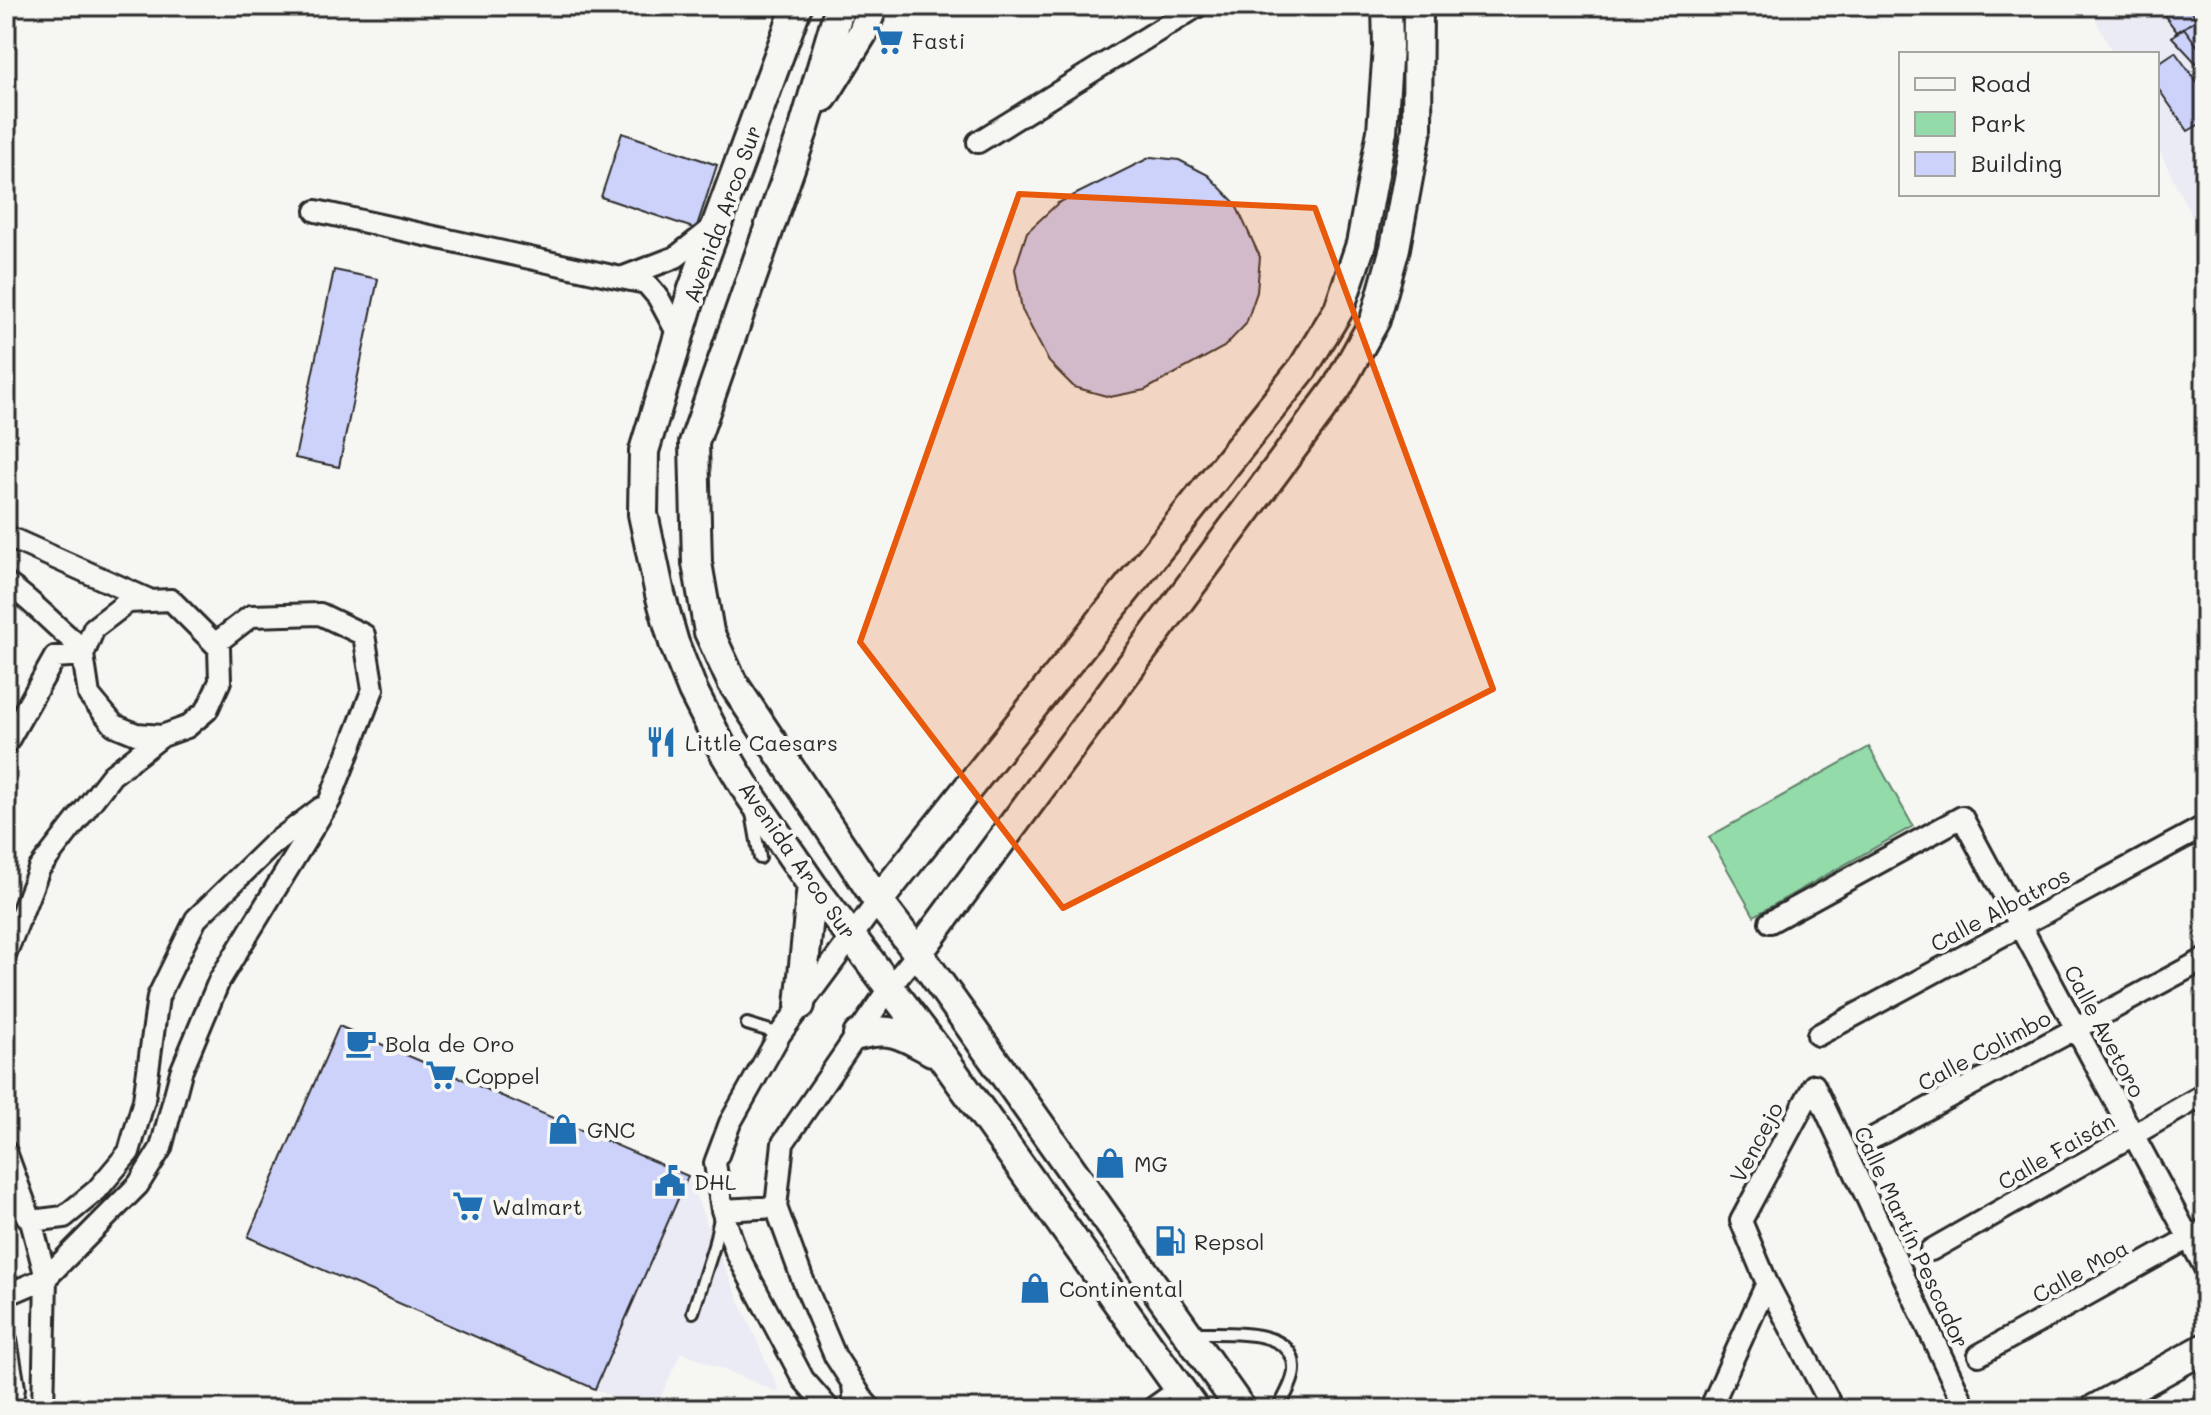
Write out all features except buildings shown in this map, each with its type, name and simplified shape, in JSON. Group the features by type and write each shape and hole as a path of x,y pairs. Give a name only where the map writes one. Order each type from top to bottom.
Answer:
{"main road":[{"name":"Avenida Arco Sur","path":"797,6 693,289 644,451 643,514 660,594 674,643 699,703 748,792 812,885 941,1055 1194,1409"},
{"name":"Avenida Arco Sur","path":"840,6 804,128 694,443 697,563 709,632 732,682 878,901 1241,1409"},
{"path":"848,6 850,17 862,34"},
{"path":"804,128 862,34 873,6"},
{"path":"862,34 894,6"},
{"path":"878,901 1303,368 1339,309 1361,244 1382,131 1388,47 1387,6"},
{"path":"918,953 1337,388 1375,320 1395,248 1417,129 1418,6"},
{"path":"800,1005 812,885"},
{"path":"858,1035 877,1030 899,1033 941,1055"},
{"path":"2095,1409 2205,1348"}],"street":[{"path":"978,142 1198,6"},
{"path":"316,211 646,283 658,297 679,336"},
{"path":"621,278 676,257 719,224"},
{"path":"6,536 150,601"},
{"path":"6,583 21,593 84,653"},
{"path":"6,953 39,869 112,775 162,736 187,727 207,710 220,681 219,648 171,600 128,602 94,628 84,653 89,695 114,725 136,734 162,736"},
{"path":"6,1295 46,1278 138,1185 161,1148 181,1072 219,981 330,800 373,689 364,635 320,614 251,616 215,644"},
{"path":"6,744 55,657 84,653"},
{"path":"31,1221 64,1217 97,1190 129,1152 144,1100 158,997 196,919 272,845 330,800"},
{"name":"Calle Avetoro","path":"1770,922 1962,817 2133,1134 2197,1233 2205,1268"},
{"name":"Calle Albatros","path":"1818,1035 2205,826"},
{"path":"829,1409 807,1383 736,1252 722,1210 715,1163 730,1123 780,1034 878,901"},
{"path":"871,1409 835,1356 776,1207 783,1143 890,987 918,953"},
{"name":"Calle Colimbo","path":"1871,1139 2205,959"},
{"name":"Vencejo","path":"1767,1283 1741,1221 1814,1085"},
{"name":"Calle Martín Pescador","path":"1814,1085 1966,1409"},
{"name":"Calle Faisán","path":"1931,1250 2205,1094"},
{"path":"6,1152 31,1221 46,1278 43,1409"},
{"path":"6,1192 31,1221"},
{"path":"722,1210 776,1207"},
{"name":"Calle Moa","path":"1979,1355 2197,1233"},
{"path":"1710,1409 1767,1283"},
{"path":"1767,1283 1833,1409"},
{"path":"6,1340 14,1388 10,1409"},
{"path":"807,1383 830,1370 835,1356"}],"lane":[{"path":"748,792 760,858"},
{"path":"747,1024 780,1034"},
{"path":"693,1312 722,1210"},
{"path":"1188,1333 1243,1334 1275,1339 1284,1346 1294,1366 1278,1409"},
{"path":"847,1375 850,1409"},
{"path":"807,1383 817,1409"},
{"path":"1143,1409 1177,1385"}],"highlighted area":[{"path":"1019,194 1315,208 1493,689 1063,908 860,642"}],"shaded area":[{"path":"2089,6 2205,6 2205,244 2159,149 2159,52 2112,52"},
{"path":"688,1176 780,1393 681,1352 655,1409 639,1409 595,1389"}],"green space":[{"path":"1869,747 1913,826 1754,916 1709,837"}],"place":[{"name":"Fasti","path":"888,40"},
{"name":"Little Caesars","path":"661,742"},
{"name":"Bola de Oro","path":"361,1043"},
{"name":"Coppel","path":"441,1075"},
{"name":"GNC","path":"563,1129"},
{"name":"MG","path":"1110,1163"},
{"name":"DHL","path":"670,1181"},
{"name":"Walmart","path":"468,1206"},
{"name":"Repsol","path":"1170,1241"},
{"name":"Continental","path":"1035,1288"}]}
